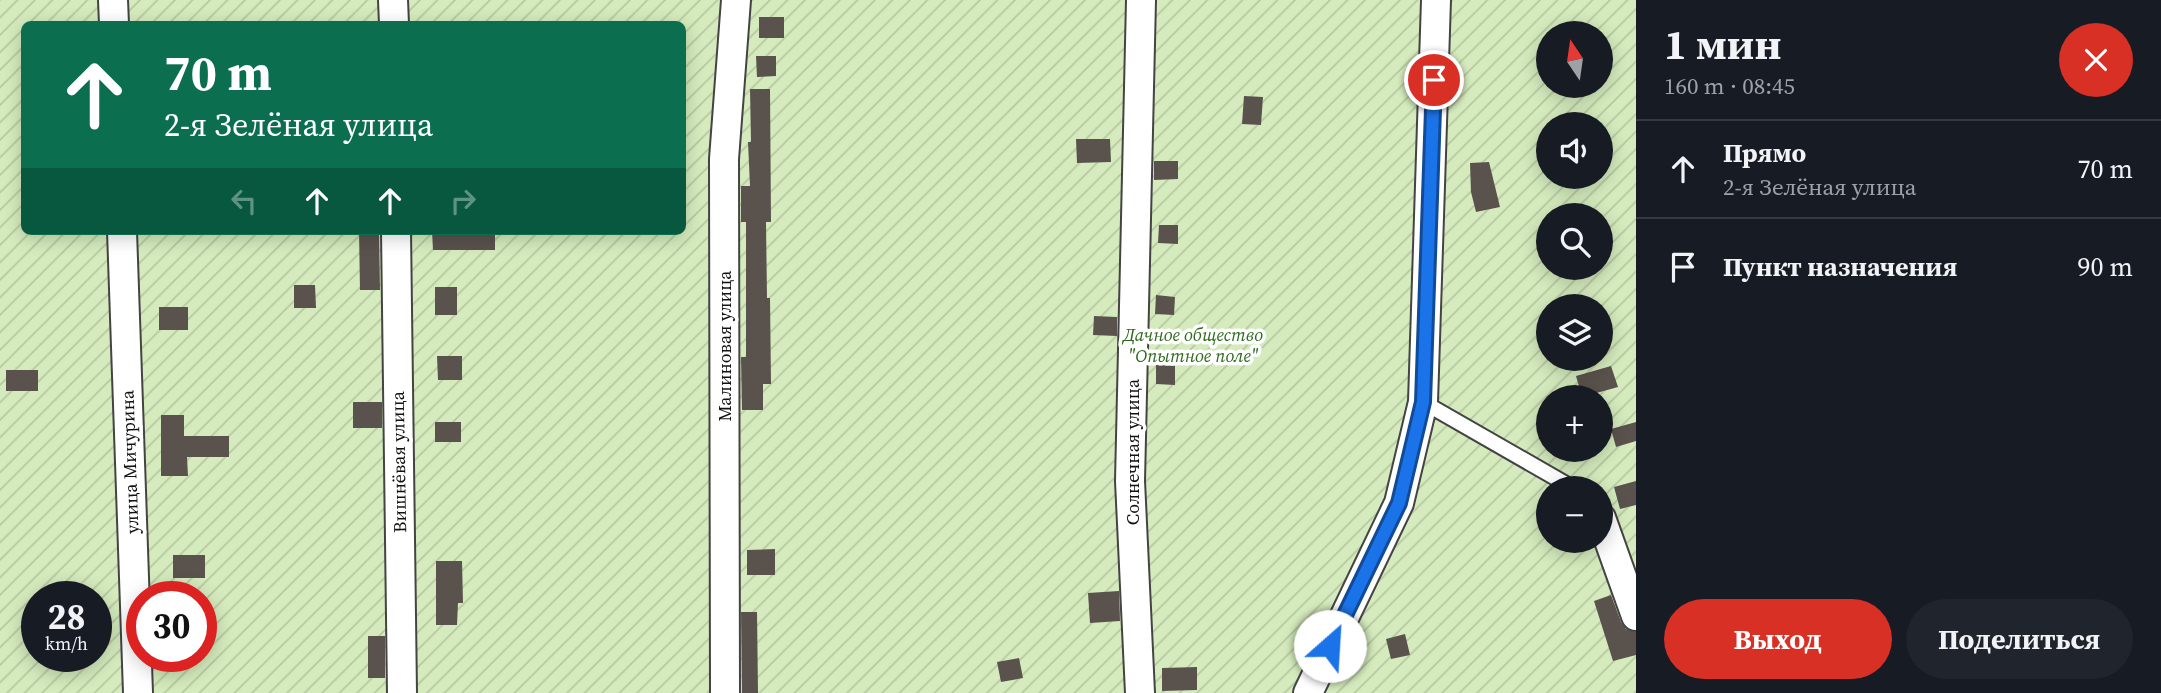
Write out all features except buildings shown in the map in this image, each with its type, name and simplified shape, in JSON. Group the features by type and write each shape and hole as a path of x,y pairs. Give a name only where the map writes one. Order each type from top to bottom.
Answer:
{"street":[{"path":"113,0 114,21"},
{"path":"393,0 394,21"},
{"name":"Малиновая улица","path":"725,693 724,159 736,0"},
{"name":"Солнечная улица","path":"1140,693 1130,481 1141,0"},
{"path":"1307,693 1399,503 1423,402 1436,0"},
{"name":"улица Мичурина","path":"122,235 138,693"},
{"name":"Вишнёвая улица","path":"396,235 402,693"},
{"path":"1613,552 1636,616"}],"lane":[{"path":"1423,402 1552,476"}],"green space":[{"name":"Дачное общество \"Опытное поле\"","path":"0,0 1636,0 1636,693 0,693"}],"route":[{"path":"1330,646 1399,503 1423,402 1434,80"}]}
